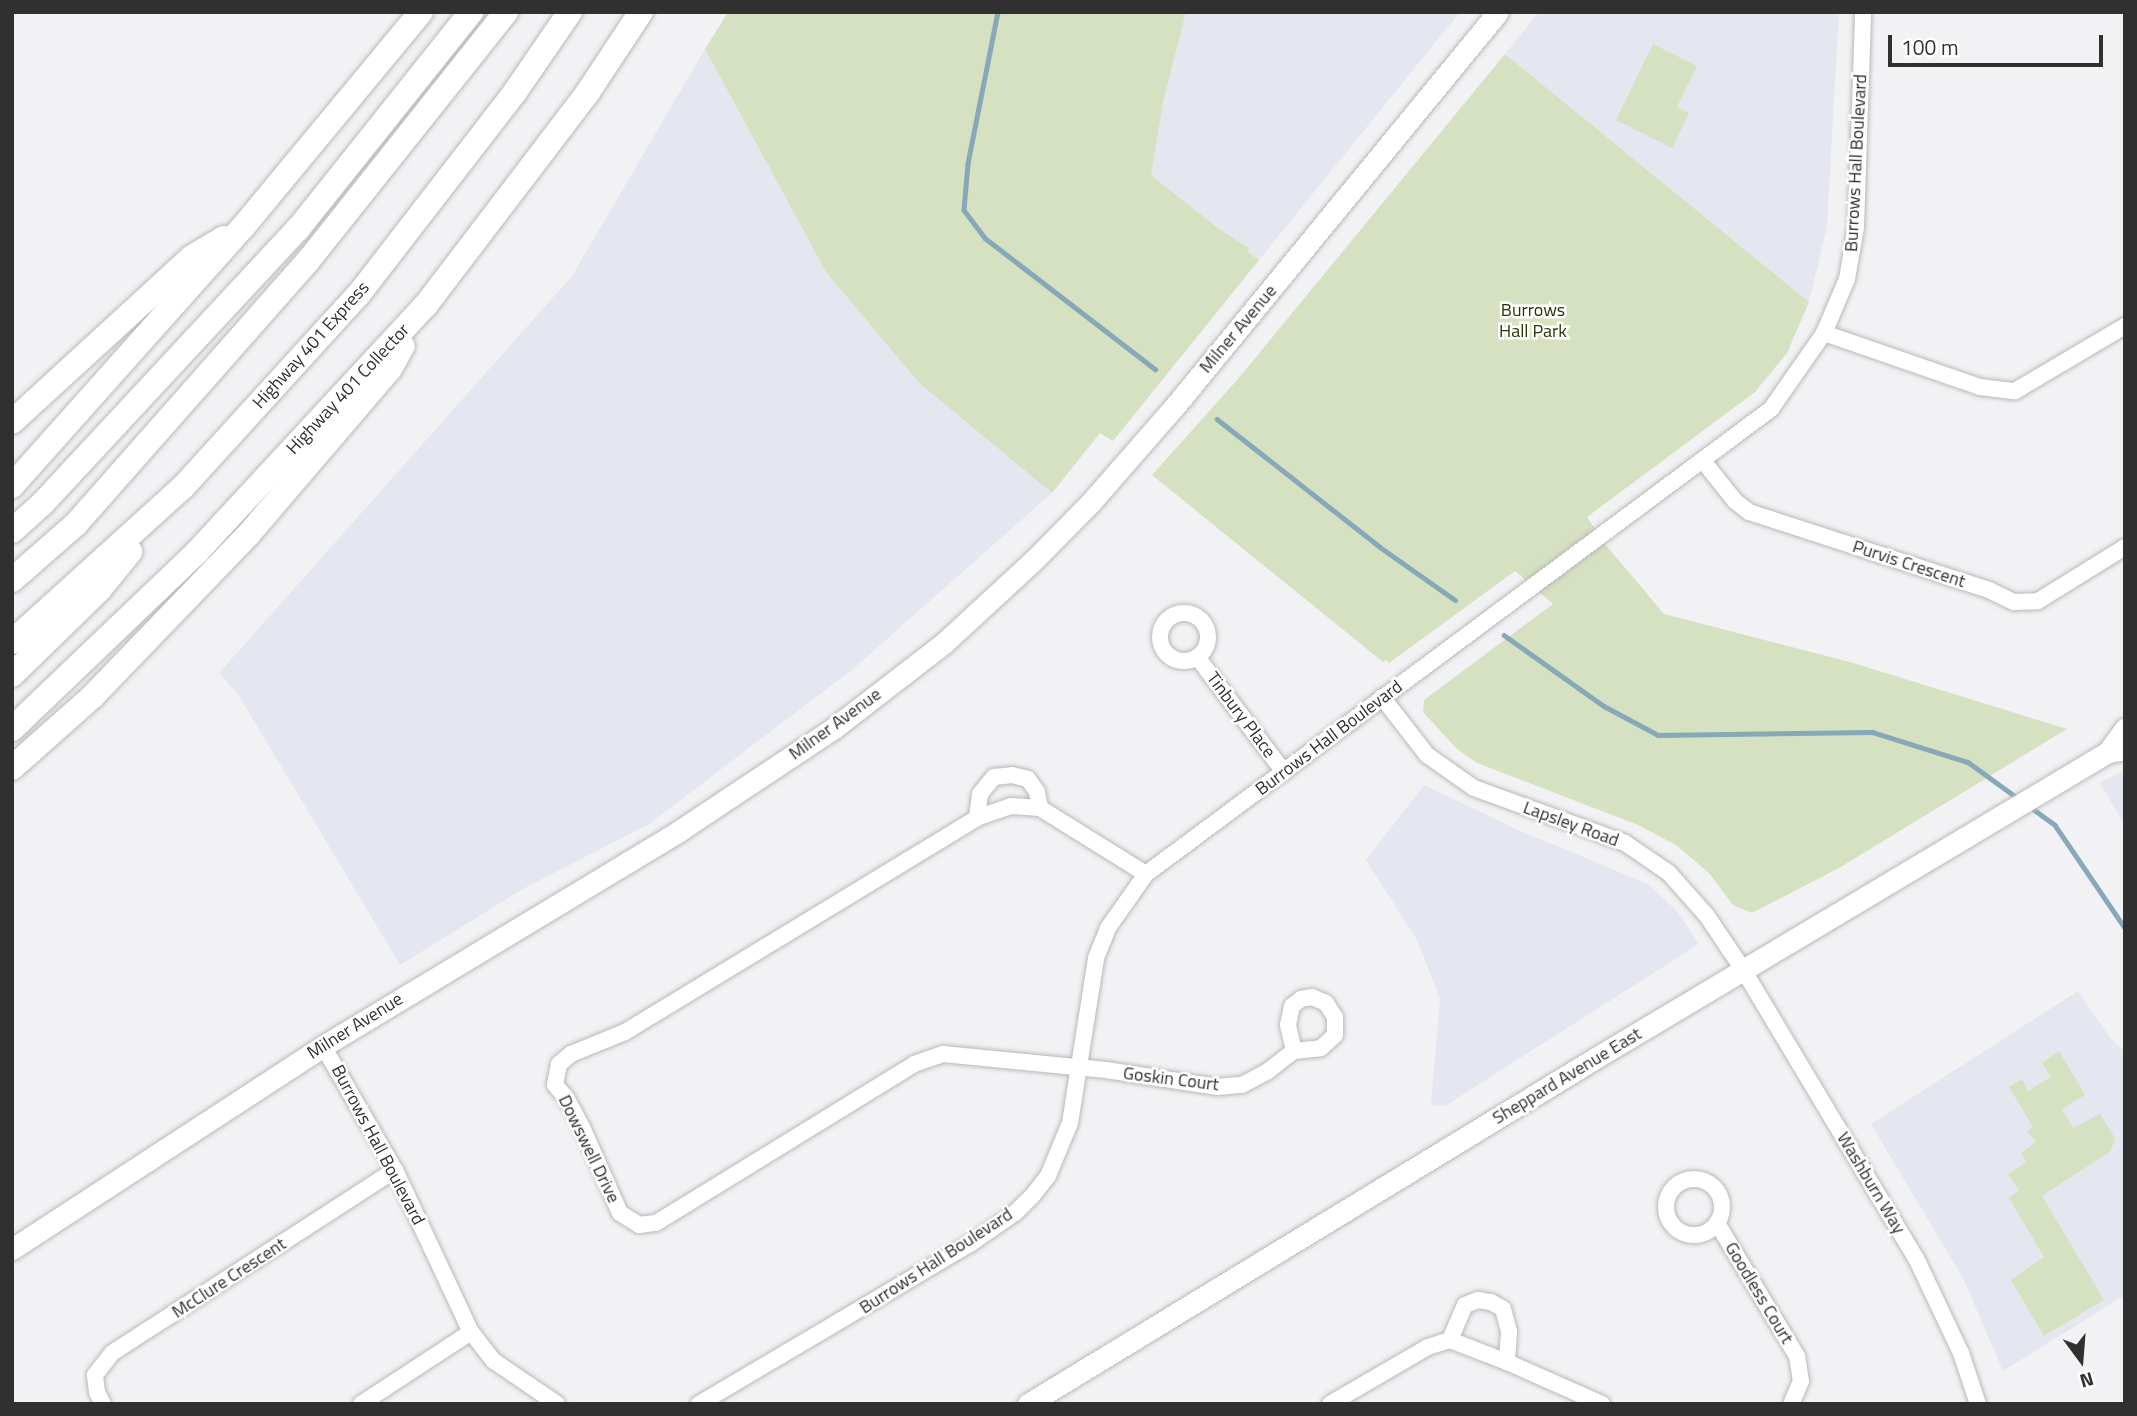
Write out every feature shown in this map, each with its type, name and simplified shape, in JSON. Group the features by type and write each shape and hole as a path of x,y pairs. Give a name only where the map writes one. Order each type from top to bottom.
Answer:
{"highway":[{"path":"12,486 243,227 421,12"},
{"path":"12,531 43,503 298,229 471,12"},
{"path":"12,580 76,524 308,261 506,12"},
{"name":"Highway 401 Express","path":"12,642 184,486 359,294 515,92 570,12"},
{"name":"Highway 401 Collector","path":"12,729 197,552 426,306 588,92 641,12"},
{"path":"12,422 192,257 243,227"},
{"path":"12,768 93,696 266,515 390,369 426,306"},
{"path":"12,675 100,589 184,486"},
{"path":"12,786 76,727 93,696"}],"main road":[{"name":"Milner Avenue","path":"12,1249 323,1046 690,823 834,728 974,617 1092,501 1175,406 1498,12"},
{"name":"Sheppard Avenue East","path":"1028,1404 1583,1065 2116,750 2125,729"}],"street":[{"name":"Burrows Hall Boulevard","path":"699,1404 970,1244 1015,1213 1033,1195 1052,1165 1070,1124 1096,958 1108,928 1146,874 1771,409 1824,333 1847,279 1856,227 1863,12"},
{"path":"1824,333 1980,387 2015,391 2125,326"},
{"name":"Purvis Crescent","path":"1703,461 1735,501 1749,512 1989,590 2014,601 2038,601 2125,547"},
{"name":"Tinbury Place","path":"1198,657 1284,772"},
{"name":"Lapsley Road","path":"1382,697 1427,755 1474,788 1625,843 1669,873 1707,916 1744,971"},
{"path":"977,818 980,794 994,777 1012,775 1028,779 1037,792 1040,807 1146,874"},
{"name":"Dowswell Drive","path":"1040,807 1011,806 977,818 625,1032 571,1054 559,1064 555,1085 568,1099 620,1213 639,1225 656,1223 914,1064 943,1054 1079,1067"},
{"name":"Washburn Way","path":"1744,971 1916,1258 1961,1353 1978,1404"},
{"name":"Burrows Hall Boulevard","path":"323,1046 395,1170 471,1332 494,1361 557,1404"},
{"name":"Goskin Court","path":"1079,1067 1217,1087 1242,1085 1268,1071 1294,1051"},
{"name":"McClure Crescent","path":"103,1404 97,1392 95,1375 111,1353 395,1170"},
{"name":"Goodless Court","path":"1717,1223 1797,1356 1801,1381 1791,1404"},
{"path":"1450,1340 1465,1305 1478,1300 1491,1302 1503,1309 1508,1332 1507,1362"},
{"path":"360,1404 471,1332"},
{"path":"1331,1404 1428,1346 1450,1340 1602,1404"}],"shaded area":[{"path":"1186,12 1460,12 1259,260 1146,171"},
{"path":"1539,12 1839,12 1827,227 1809,302 1505,54"},
{"path":"705,49 826,272 919,383 1052,493 853,669 649,824 523,889 400,965 239,696 219,673 572,276"},
{"path":"2125,769 2125,826 2100,783"},
{"path":"1424,785 1516,829 1648,884 1677,911 1699,944 1445,1106 1431,1105 1440,999 1417,940 1366,860"},
{"path":"2078,991 2111,1039 2125,1051 2125,1295 2003,1371 1964,1280 1871,1124"}],"green space":[{"path":"728,12 1186,12 1163,103 1151,175 1222,231 1249,248 1247,251 1259,260 1113,441 1100,433 1052,493 919,383 826,272 705,49"},
{"path":"1653,44 1697,66 1677,107 1689,113 1672,148 1616,120"},
{"name":"Burrows Hall Park","path":"1505,54 1809,302 1787,353 1755,392 1587,517 1605,544 1664,614 1850,662 2067,729 1839,868 1752,913 1733,905 1709,873 1676,845 1638,825 1477,763 1457,749 1423,712 1424,700 1553,604 1515,571 1389,663 1386,660 1383,662 1152,475 1238,379"},
{"path":"2059,1051 2085,1095 2062,1109 2073,1128 2100,1114 2115,1138 2111,1151 2042,1196 2104,1300 2044,1336 2011,1280 2044,1257 2009,1198 2019,1190 2008,1175 2026,1162 2021,1153 2036,1142 2027,1131 2033,1127 2009,1087 2022,1079 2028,1091 2051,1077 2042,1063"}],"waterway":[{"path":"998,12 968,164 964,210 985,238 1155,369"},
{"path":"1217,419 1380,547 1455,600"},
{"path":"1504,635 1604,706 1658,735 1872,732 1968,762 2019,799"},
{"path":"2029,806 2055,825 2125,928"}]}
